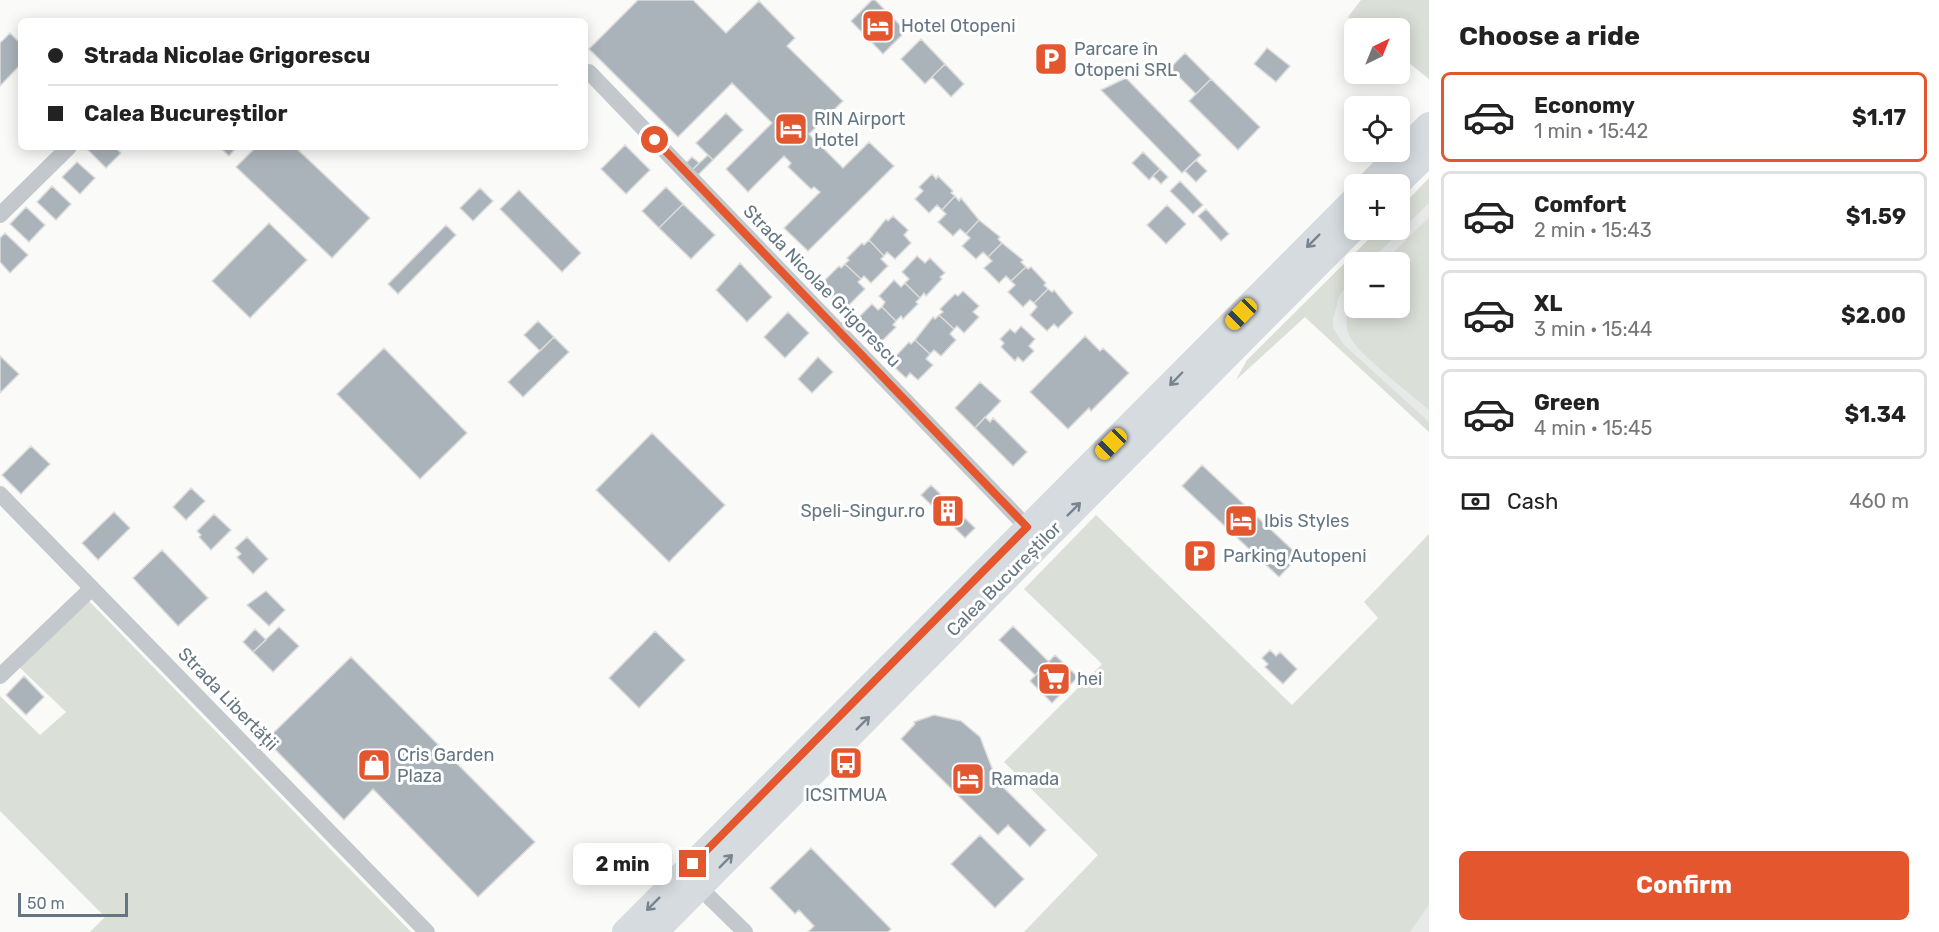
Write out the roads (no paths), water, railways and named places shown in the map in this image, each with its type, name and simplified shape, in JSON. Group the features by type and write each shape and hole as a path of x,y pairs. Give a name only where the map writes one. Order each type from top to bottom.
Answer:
{"highway":[{"path":"1380,174 1429,125"},
{"path":"1407,174 1429,153"},
{"name":"Calea Bucureștilor","path":"625,932 1344,210"},
{"name":"Calea Bucureștilor","path":"655,932 1344,238"}],"street":[{"name":"Strada Nicolae Grigorescu","path":"589,72 1027,527"},
{"path":"0,215 66,150"},
{"name":"Strada Libertății","path":"0,494 427,932"},
{"path":"0,676 92,588"},
{"path":"699,887 745,932"}],"place":[{"name":"Hotel Otopeni","path":"878,26"},
{"name":"Parcare în Otopeni SRL","path":"1051,59"},
{"name":"RIN Airport Hotel","path":"791,129"},
{"name":"Speli-Singur.ro","path":"948,511"},
{"name":"Ibis Styles","path":"1241,521"},
{"name":"Parking Autopeni","path":"1200,556"},
{"name":"hei","path":"1054,679"},
{"name":"ICSITMUA","path":"846,763"},
{"name":"Cris Garden Plaza","path":"374,765"},
{"name":"Ramada","path":"968,779"}]}
